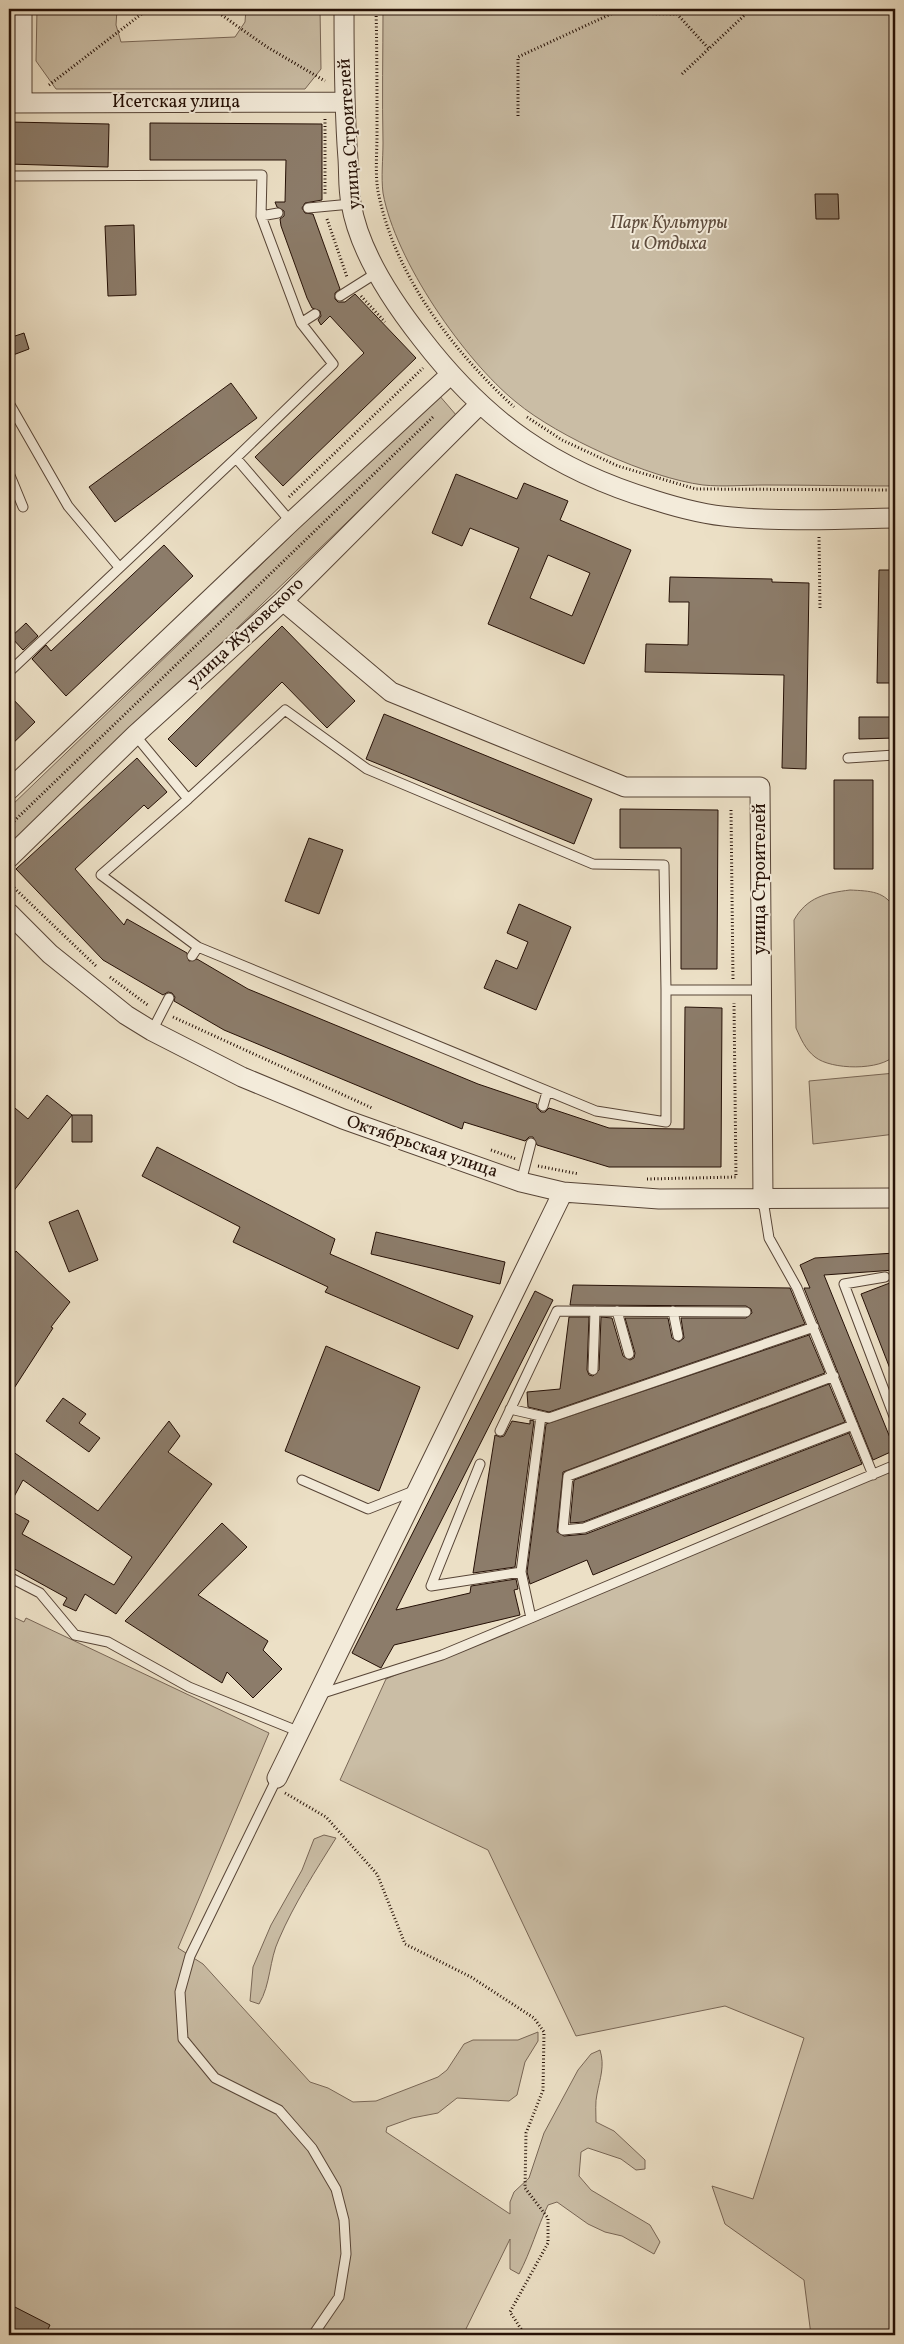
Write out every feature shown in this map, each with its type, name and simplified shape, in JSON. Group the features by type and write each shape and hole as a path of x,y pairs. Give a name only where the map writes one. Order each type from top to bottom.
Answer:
{"street":[{"path":"15,103 22,9"},
{"name":"улица Строителей","path":"344,9 344,102 351,204 362,240 378,272 410,324 450,375 480,404 526,441 584,476 692,511 731,517 895,518"},
{"name":"Исетская улица","path":"15,103 344,102"},
{"path":"9,790 291,522 450,375"},
{"name":"улица Жуковского","path":"9,858 136,735 283,601 480,404"},
{"name":"улица Строителей","path":"283,601 391,692 625,787 760,787 763,1200"},
{"name":"Октябрьская улица","path":"9,914 50,954 126,1015 152,1031 242,1077 343,1119 521,1182 562,1192 659,1199 895,1198"},
{"path":"275,1783 562,1192"}],"lane":[{"path":"9,176 262,175 261,216 301,323 333,364 9,672"},
{"path":"308,208 351,204"},
{"path":"261,216 278,213"},
{"path":"340,296 378,272"},
{"path":"301,323 315,314"},
{"path":"9,403 68,506 119,568"},
{"path":"236,458 291,522"},
{"path":"9,474 22,507"},
{"path":"285,710 367,769 593,864 664,865 666,1122 596,1111 198,947 101,875 188,800 285,710"},
{"path":"136,735 188,800"},
{"path":"848,758 895,755"},
{"path":"192,956 198,947"},
{"path":"666,990 761,990"},
{"path":"152,1031 169,998"},
{"path":"543,1106 547,1092"},
{"path":"521,1182 532,1143"},
{"path":"763,1200 769,1238 797,1288 873,1474"},
{"path":"885,1277 844,1284 895,1419"},
{"path":"500,1430 557,1311 746,1312"},
{"path":"593,1370 595,1311"},
{"path":"617,1311 629,1354"},
{"path":"674,1311 678,1336"},
{"path":"510,1409 549,1418 814,1327"},
{"path":"834,1376 568,1476 562,1530 584,1528 853,1425"},
{"path":"532,1618 521,1572 541,1416"},
{"path":"480,1464 432,1586 521,1572"},
{"path":"319,1694 442,1655 895,1465"},
{"path":"302,1480 368,1509 418,1489"},
{"path":"9,1577 40,1593 75,1635 108,1642 190,1687 300,1732"},
{"path":"275,1783 190,1956 180,1992 184,2039 215,2078 279,2110 312,2148 336,2190 344,2220 346,2254 339,2297 313,2335"}],"path":[{"path":"48,86 148,9"},
{"path":"213,9 267,47 325,81"},
{"path":"376,9 378,190 387,225 406,268 437,319 486,381 518,411"},
{"path":"682,74 751,9"},
{"path":"518,116 518,57 612,13 677,14 708,49"},
{"path":"9,826 440,410"},
{"path":"525,416 562,440 618,466 696,489 895,490"},
{"path":"818,519 820,608"},
{"path":"275,1783 326,1817 377,1874 405,1944 478,1982 534,2018 544,2032 543,2090 526,2133 526,2188 548,2218 548,2243 510,2312 525,2335"}],"green space":[{"path":"37,9 117,9 116,25 121,42 235,37 245,22 246,9 320,9 321,69 305,89 56,89 36,61"},
{"name":"Парк Культуры и Отдыха","path":"383,9 895,9 895,486 718,486 681,481 631,465 579,442 534,415 496,384 454,335 434,307 402,248 390,219 382,181"},
{"path":"438,394 457,416 9,848 9,808"},
{"path":"850,890 877,893 887,899 895,910 895,1055 879,1064 856,1067 832,1064 815,1057 804,1044 796,1028 794,920 799,912 811,901 825,895"},
{"path":"895,1073 895,1134 813,1144 809,1081"},
{"path":"895,1465 895,2335 811,2335 804,2280 725,2224 712,2186 753,2199 804,2038 725,2006 576,2036 488,1850 340,1780 386,1679"},
{"path":"9,1615 24,1622 26,1618 269,1733 178,1948 203,1964 310,2082 328,2088 353,2102 376,2101 438,2077 447,2070 464,2044 473,2040 518,2040 538,2032 538,2041 525,2062 517,2095 509,2101 457,2098 438,2113 412,2118 387,2127 386,2132 510,2214 510,2202 514,2192 529,2178 544,2133 578,2070 591,2054 600,2050 602,2067 596,2100 596,2122 614,2131 645,2160 645,2169 636,2170 621,2159 588,2148 581,2152 579,2176 591,2190 650,2225 660,2242 654,2254 622,2236 605,2232 588,2224 557,2202 548,2205 519,2274 510,2269 510,2239 463,2335 9,2335"},
{"path":"324,1835 336,1838 291,1913 273,1955 266,1988 259,2004 250,2001 253,1967 271,1925 302,1870 314,1839"}],"building":[{"path":"9,122 109,124 108,167 9,164"},
{"path":"150,123 322,124 322,200 305,203 302,208 305,213 313,214 340,289 335,293 335,299 338,302 345,302 355,294 416,358 283,486 255,457 364,353 330,316 321,325 318,320 321,316 320,311 312,308 307,298 281,226 280,219 284,216 284,211 277,207 275,202 285,202 286,160 150,160"},
{"path":"815,194 838,194 839,219 816,219"},
{"path":"134,225 136,295 108,296 105,226"},
{"path":"24,333 29,349 13,355 9,338"},
{"path":"231,383 257,418 115,522 89,487"},
{"path":"456,474 517,499 524,483 568,501 560,520 631,550 584,664 488,624 519,548 470,528 462,546 432,533","holes":["548,555 590,573 572,616 530,598"]},
{"path":"164,545 193,576 66,696 32,659 46,645 51,651"},
{"path":"879,570 895,570 895,683 877,683"},
{"path":"670,577 772,579 772,582 809,583 806,769 782,768 784,675 645,672 646,644 688,645 689,602 669,602"},
{"path":"26,623 38,636 23,650 11,637"},
{"path":"282,626 355,701 327,728 282,682 196,767 168,739"},
{"path":"9,695 35,722 9,747"},
{"path":"384,714 592,799 574,844 366,759"},
{"path":"859,717 895,717 895,738 859,739"},
{"path":"137,758 167,792 148,809 144,805 75,869 124,925 127,919 187,953 189,961 197,959 248,989 478,1084 537,1104 537,1108 541,1112 545,1112 549,1108 609,1128 684,1129 685,1007 722,1008 721,1167 609,1167 537,1145 533,1137 529,1137 525,1141 464,1122 462,1129 224,1030 174,1001 175,997 172,993 168,992 163,995 103,960 16,869"},
{"path":"834,780 873,780 873,869 834,869"},
{"path":"620,809 718,810 717,969 681,969 681,848 620,848"},
{"path":"309,838 343,850 319,914 285,901"},
{"path":"519,904 571,927 536,1010 484,988 496,960 517,969 528,942 507,933"},
{"path":"47,1095 72,1115 9,1197 9,1103 28,1119"},
{"path":"72,1115 92,1115 92,1142 72,1142"},
{"path":"157,1147 335,1239 330,1254 473,1316 458,1349 325,1292 328,1287 233,1242 240,1227 142,1176"},
{"path":"78,1210 98,1260 69,1272 49,1222"},
{"path":"376,1232 505,1262 500,1284 371,1254"},
{"path":"16,1251 70,1302 51,1327 53,1328 9,1396 9,1261"},
{"path":"895,1253 895,1270 824,1275 895,1450 873,1460 804,1288 810,1288 800,1265 815,1258"},
{"path":"895,1281 895,1379 894,1379 861,1294"},
{"path":"573,1285 790,1288 805,1324 549,1412 528,1407 527,1392 560,1389 569,1317 589,1317 587,1370 589,1375 593,1376 599,1370 601,1317 612,1318 623,1356 630,1360 634,1358 635,1353 625,1318 668,1318 672,1338 679,1342 684,1338 681,1318 746,1318 752,1313 751,1309 746,1306 570,1305"},
{"path":"535,1291 553,1300 396,1610 470,1593 471,1586 516,1579 518,1589 514,1590 520,1615 394,1645 381,1668 352,1653"},
{"path":"809,1335 825,1373 563,1472 557,1532 564,1536 586,1534 849,1433 862,1464 593,1575 587,1560 530,1584 527,1572 546,1424"},
{"path":"326,1346 420,1387 379,1491 285,1451"},
{"path":"829,1384 845,1422 583,1522 570,1523 574,1480"},
{"path":"63,1398 86,1414 79,1423 100,1438 89,1452 46,1421"},
{"path":"530,1420 534,1421 515,1567 473,1573 495,1435 504,1436 512,1421 530,1424"},
{"path":"169,1421 180,1436 168,1452 212,1484 116,1614 85,1594 76,1611 63,1605 67,1598 9,1566 9,1510 29,1521 22,1534 114,1585 132,1557 23,1480 9,1506 9,1449 98,1511"},
{"path":"222,1523 247,1547 198,1595 268,1641 263,1650 282,1669 253,1698 227,1672 222,1683 125,1621"},
{"path":"9,2304 50,2325 45,2335 9,2335"}]}
